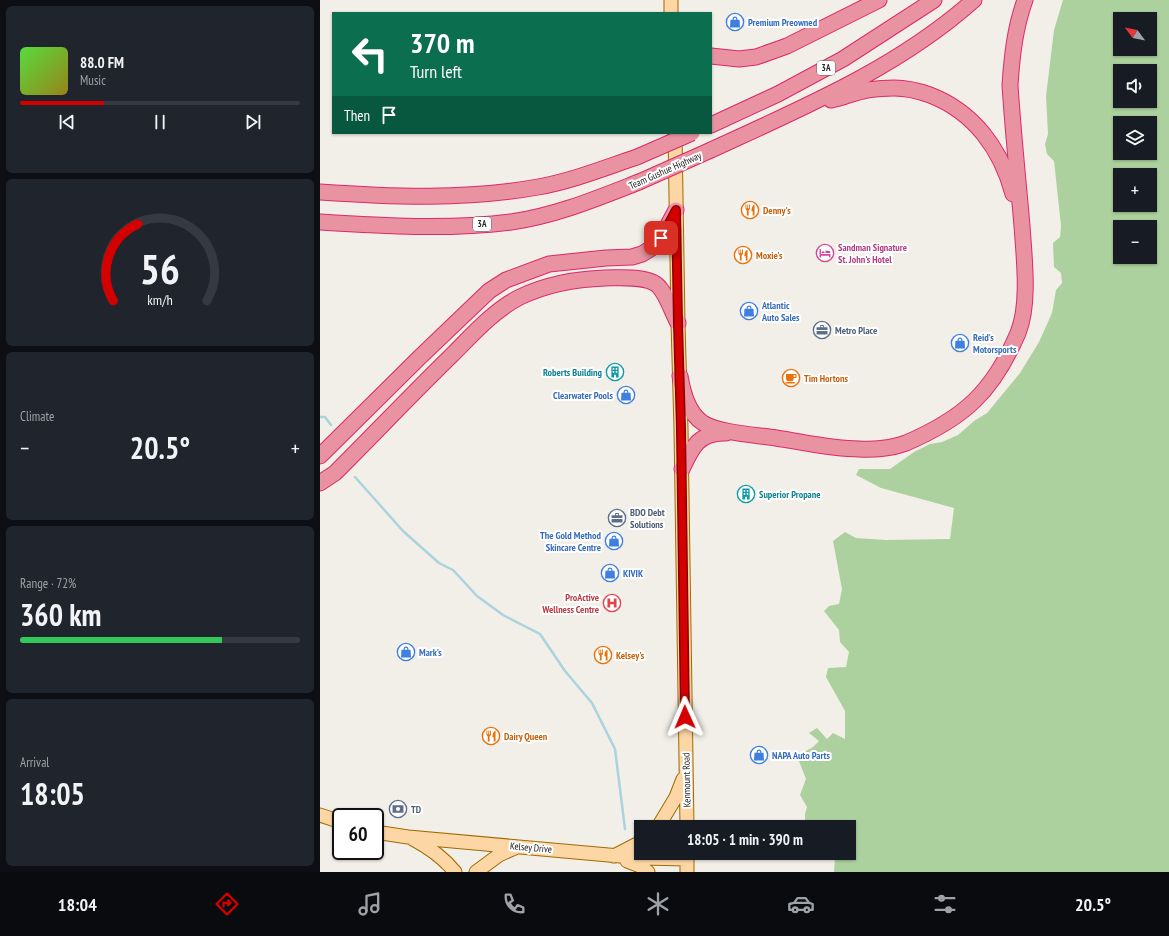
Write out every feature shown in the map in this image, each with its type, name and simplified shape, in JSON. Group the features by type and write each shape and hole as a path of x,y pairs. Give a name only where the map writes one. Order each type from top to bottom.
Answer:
{"highway":[{"path":"712,56 739,59 756,57 787,46 879,0"},
{"name":"3A","path":"712,125 778,94 843,58 934,0"},
{"name":"Team Gushue Highway","path":"320,222 416,226 464,226 512,222 590,201 639,182 814,103 908,50 935,32 974,0"},
{"path":"680,376 686,400 697,417 704,423 715,428 745,434 861,450 905,443 934,430 958,415 980,396 1000,371 1019,331 1023,310 1025,256 1010,85 1011,58 1016,30 1025,0"},
{"path":"814,103 867,90 896,88 920,92 945,101 966,115 985,134 999,156 1012,192 1023,236"},
{"path":"325,192 424,196 469,196 539,187 566,181 637,157 690,134"},
{"path":"320,456 421,356 490,291 506,280 549,264 632,257 642,254 655,246 676,210"},
{"path":"320,483 335,473 496,313 519,297 546,286 572,281 600,278 629,278 644,280 653,282 660,287 678,323"},
{"path":"682,469 691,449 704,436 719,433 745,434"}],"main road":[{"path":"671,0 671,12"},
{"name":"Kenmount Road","path":"675,134 687,820"},
{"path":"662,820 676,797 686,771"},
{"path":"320,815 332,819"},
{"name":"Kelsey Drive","path":"384,833 408,837 634,857"},
{"path":"408,837 429,847 443,858 455,872"},
{"path":"476,872 499,855 518,846"},
{"path":"614,856 634,846"},
{"path":"614,856 640,866 648,872"},
{"path":"687,860 687,872"}],"green space":[{"path":"1063,0 1169,0 1169,872 834,872 835,860 856,860 856,820 805,820 807,807 800,795 806,779 797,756 813,747 819,741 809,733 817,728 827,739 833,733 845,739 845,711 826,677 828,668 846,667 849,652 840,642 839,630 824,611 829,606 839,604 842,589 833,541 845,532 856,538 886,540 950,539 954,508 881,488 856,475 859,469 890,469 914,452 930,444 942,442 958,435 974,421 987,413 1020,373 1039,342 1052,313 1056,290 1062,283 1061,273 1054,267 1053,243 1060,237 1061,226 1054,161 1047,154 1045,144 1048,134 1046,96 1054,30"}],"waterway":[{"path":"320,417 325,417 331,425"},
{"path":"355,477 403,531 439,563 453,570 477,596 503,615 540,634 565,671 592,703 615,749 625,829"}],"place":[{"name":"Premium Preowned","path":"735,22"},
{"name":"Denny's","path":"750,210"},
{"name":"Sandman Signature St. John's Hotel","path":"825,253"},
{"name":"Moxie's","path":"743,255"},
{"name":"Atlantic Auto Sales","path":"749,311"},
{"name":"Metro Place","path":"822,330"},
{"name":"Reid's Motorsports","path":"960,343"},
{"name":"Roberts Building","path":"615,372"},
{"name":"Tim Hortons","path":"791,378"},
{"name":"Clearwater Pools","path":"626,395"},
{"name":"Superior Propane","path":"746,494"},
{"name":"BDO Debt Solutions","path":"617,518"},
{"name":"The Gold Method Skincare Centre","path":"614,541"},
{"name":"KIVIK","path":"610,573"},
{"name":"ProActive Wellness Centre","path":"612,603"},
{"name":"Mark's","path":"406,652"},
{"name":"Kelsey's","path":"603,655"},
{"name":"Dairy Queen","path":"491,736"},
{"name":"NAPA Auto Parts","path":"759,755"},
{"name":"TD","path":"398,809"}],"route":[{"path":"661,238 676,210 685,717"}]}
